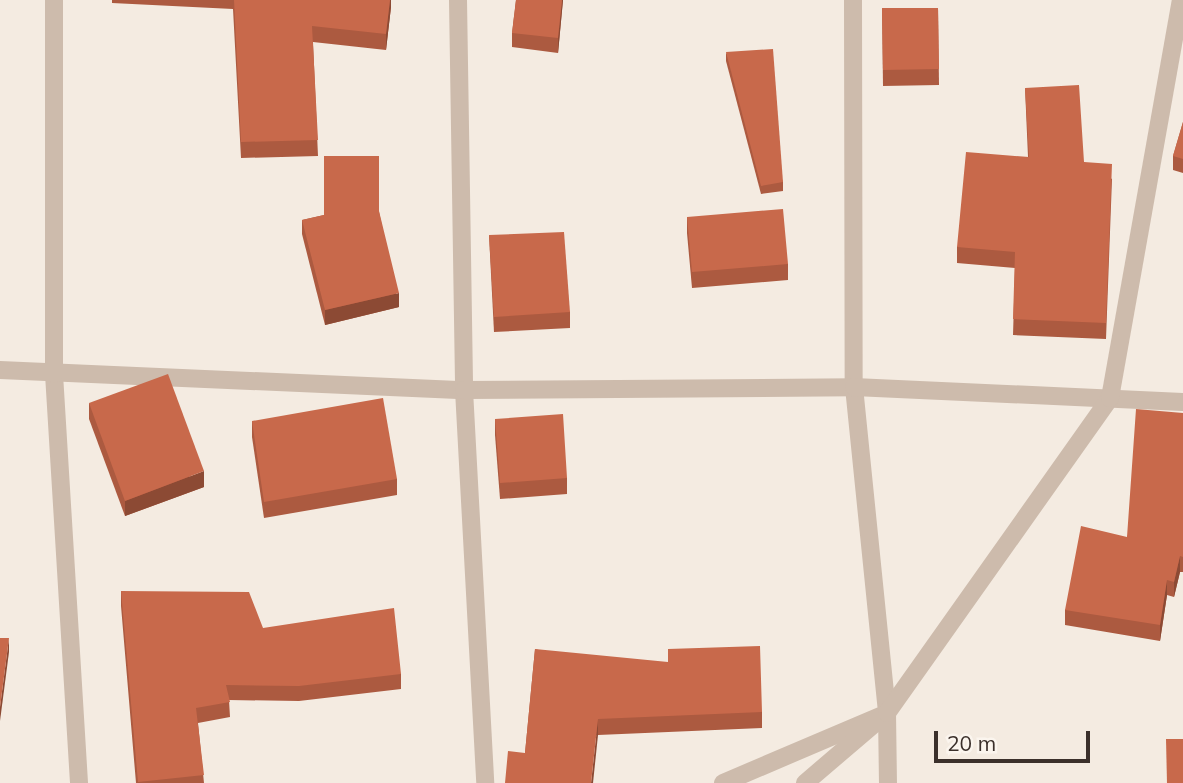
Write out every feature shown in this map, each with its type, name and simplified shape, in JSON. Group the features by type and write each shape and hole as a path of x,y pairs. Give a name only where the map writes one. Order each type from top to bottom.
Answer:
{"street":[{"path":"54,0 54,374 79,783"},
{"path":"458,0 464,390 485,783"},
{"path":"853,0 854,387 887,713 888,783"},
{"path":"805,783 887,713 1110,398 1181,0"},
{"path":"0,370 464,390 854,387 1183,402"},
{"path":"723,783 887,713"}],"building":[{"path":"234,0 390,0 386,34 312,26 318,140 241,142"},
{"path":"516,0 562,0 558,38 512,33"},
{"path":"882,8 938,8 939,69 883,70"},
{"path":"773,49 783,182 761,186 726,52"},
{"path":"1079,85 1084,162 1112,164 1106,323 1013,319 1015,252 957,247 966,152 1029,157 1025,88"},
{"path":"1183,122 1183,159 1173,156"},
{"path":"324,156 379,156 379,211 399,293 325,310 302,220 324,215"},
{"path":"783,209 788,264 692,272 687,217"},
{"path":"564,232 570,312 494,317 489,235"},
{"path":"168,374 204,471 125,501 89,403"},
{"path":"383,398 397,479 264,502 252,421"},
{"path":"1136,409 1183,413 1183,557 1180,556 1174,582 1167,580 1160,625 1065,610 1081,526 1127,537"},
{"path":"563,414 567,478 500,483 495,419"},
{"path":"121,591 249,592 263,628 394,608 401,674 299,686 226,685 230,702 196,708 204,775 138,782"},
{"path":"0,638 9,638 0,707"},
{"path":"760,646 762,712 598,719 591,783 505,783 508,751 525,753 535,649 668,662 668,649"},
{"path":"1166,739 1183,739 1183,783 1167,783"}]}
